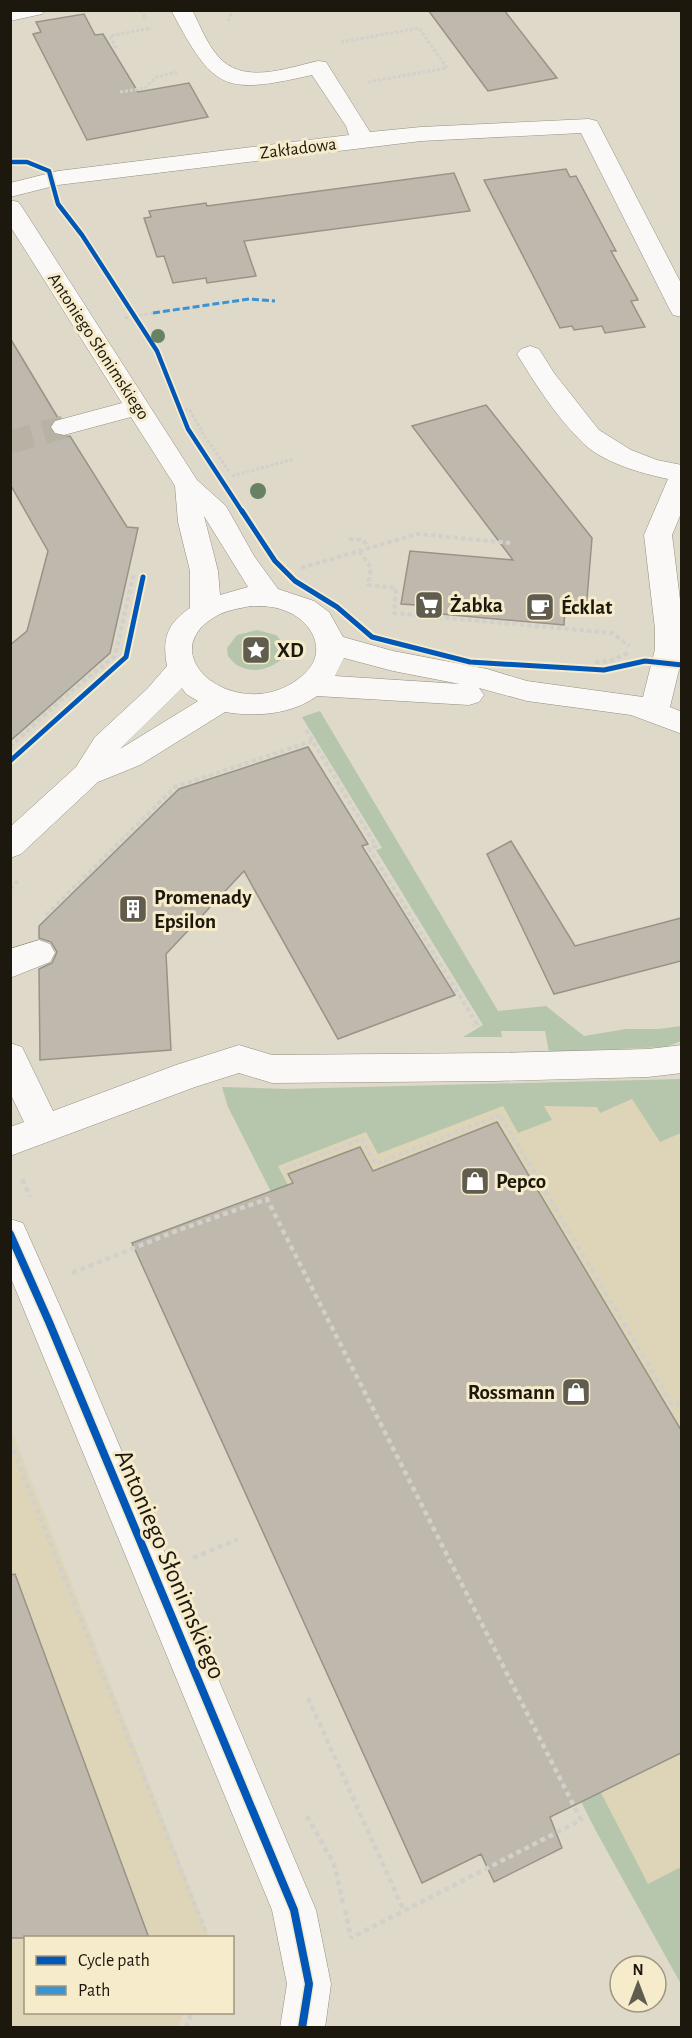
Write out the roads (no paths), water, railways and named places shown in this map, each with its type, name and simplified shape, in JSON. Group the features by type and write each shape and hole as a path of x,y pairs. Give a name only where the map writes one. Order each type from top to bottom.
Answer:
{"street":[{"path":"10,15 35,10"},
{"path":"181,10 214,65 236,78 254,78 318,67 357,126 362,140"},
{"name":"Zakładowa","path":"10,190 58,178 362,140 421,134 589,126 681,310"},
{"name":"Antoniego Słonimskiego","path":"10,207 188,486 216,512 243,560 269,597"},
{"path":"530,354 543,376 590,436 622,456 650,467 681,475 658,535 669,629 668,656 654,712"},
{"path":"64,427 138,406"},
{"name":"Antoniego Słonimskiego","path":"188,486 189,509 206,574 207,594 204,610"},
{"path":"269,597 288,601 311,613 327,631 332,644 332,656 328,666 312,685 286,699 254,705 222,700 196,688 180,669 177,653 180,637 189,622 204,610 234,598 269,597"},
{"path":"332,644 393,662 487,679 527,691 614,700 635,705 681,724"},
{"path":"87,774 93,759 111,739 151,705 180,669"},
{"path":"312,685 356,686 481,696 527,691"},
{"path":"10,846 87,774 129,757 222,700"},
{"path":"10,1057 45,1129"},
{"path":"10,1142 188,1075 239,1059 272,1069 648,1063 681,1059"},
{"name":"Antoniego Słonimskiego","path":"10,1234 54,1333 294,1910 309,1984 302,2028"}],"tunnel":[{"path":"10,442 64,427"}],"place":[{"name":"Żabka","path":"429,605"},
{"name":"Écklat","path":"540,607"},
{"name":"XD","path":"256,650"},
{"name":"Promenady Epsilon","path":"133,909"},
{"name":"Pepco","path":"475,1181"},
{"name":"Rossmann","path":"576,1392"}]}
